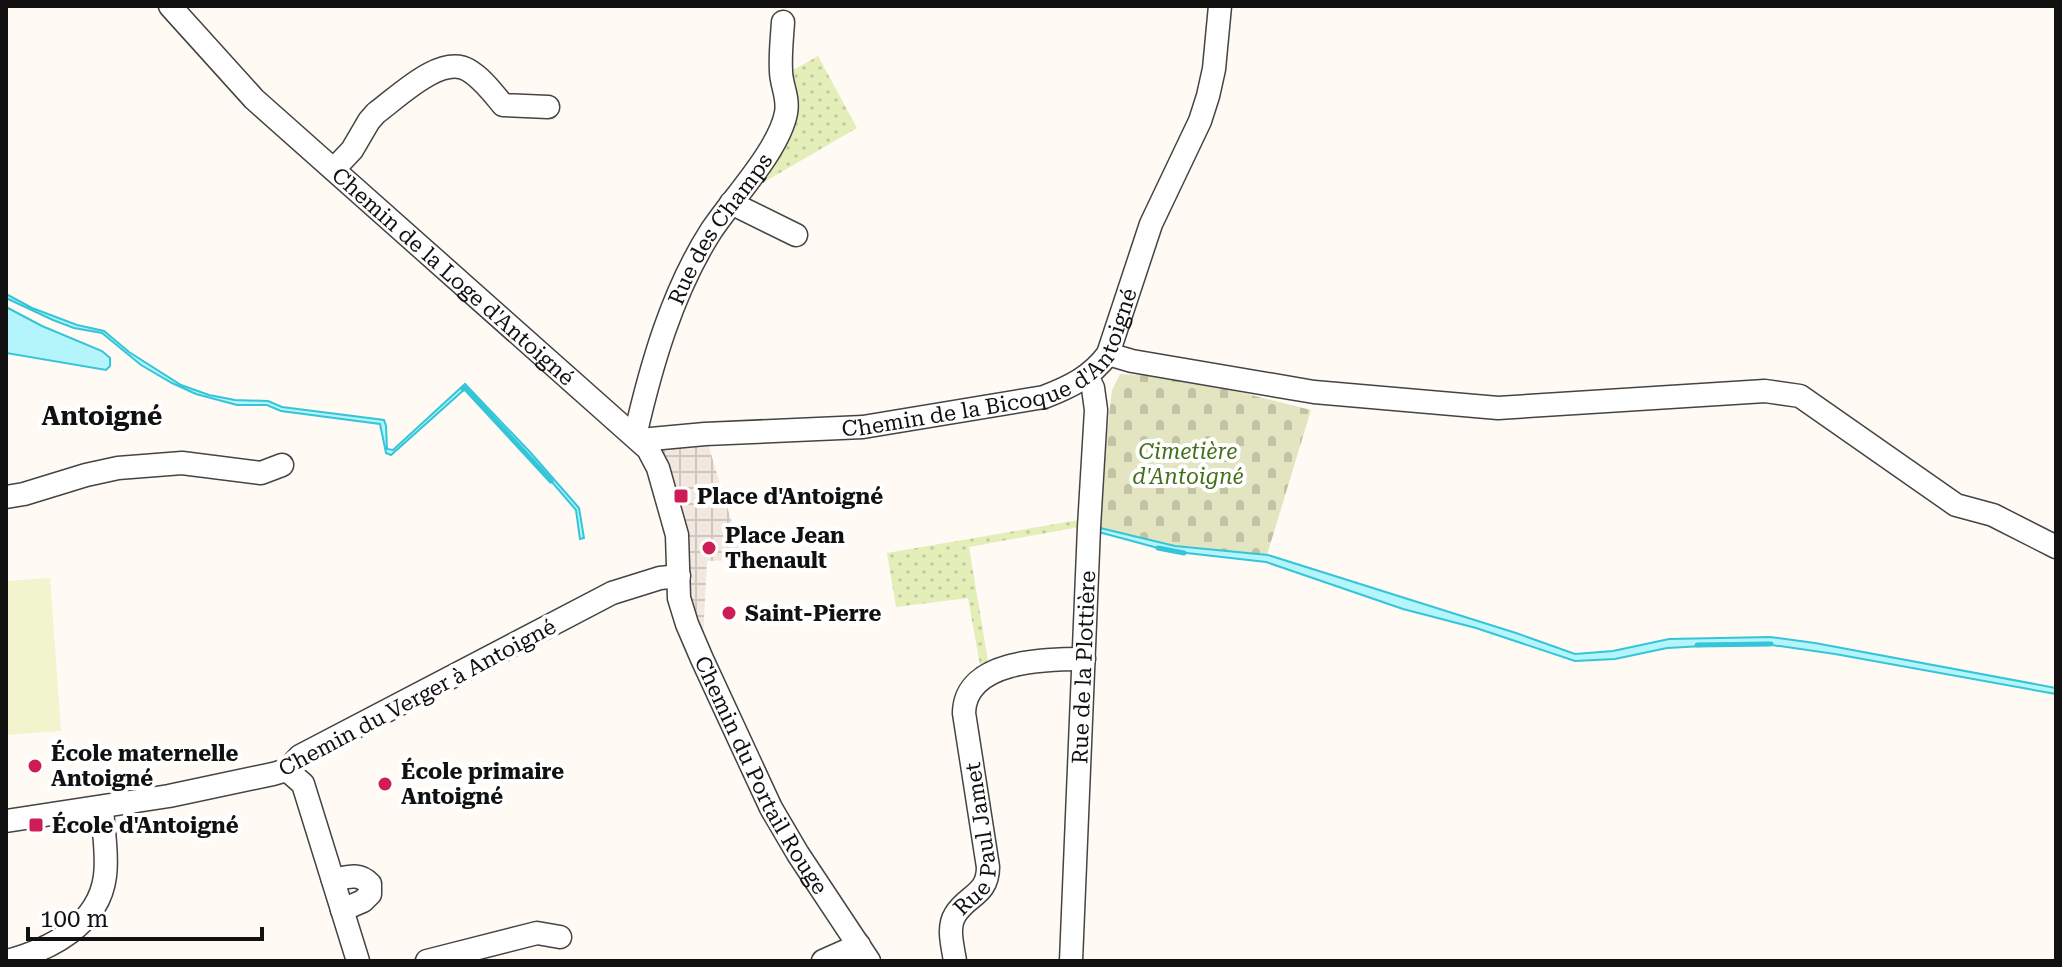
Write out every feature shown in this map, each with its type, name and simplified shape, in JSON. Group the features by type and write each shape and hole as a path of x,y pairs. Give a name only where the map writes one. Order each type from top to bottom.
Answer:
{"street":[{"name":"Chemin de la Loge d'Antoigné","path":"170,6 254,99 653,455 677,535 679,576"},
{"name":"Chemin de la Bicoque d'Antoigné","path":"637,438 863,427 1044,397 1087,376 1108,354 1151,224 1200,121 1216,55 1220,6"},
{"name":"Rue des Champs","path":"637,438 657,351 691,268 710,232 774,144 782,127 787,94 781,74 783,22"},
{"path":"334,169 352,150 376,113 434,71 449,65 465,67 503,105 548,107"},
{"path":"731,203 796,235"},
{"path":"1108,354 1132,361 1314,392 1498,408 1765,391 1800,396 1956,505 1993,515 2056,547"},
{"name":"Rue de la Plottière","path":"1071,961 1096,410 1093,388 1087,376"},
{"path":"6,497 118,468 182,463 261,473 282,465"},
{"name":"Chemin du Verger à Antoigné","path":"6,821 102,807 287,770 300,756 612,593 660,578 679,576"},
{"name":"Chemin du Portail Rouge","path":"679,576 679,598 687,624 771,808 864,953"},
{"name":"Rue Paul Jamet","path":"955,961 951,935 955,915 979,892 988,877 964,713 967,694 998,669 1046,659 1084,659"},
{"path":"287,770 303,784 358,961"},
{"path":"7,961 57,943 96,903 105,879 106,863 102,807"},
{"path":"333,880 359,876 370,884 370,894 363,901 342,910"},
{"path":"427,961 537,933 560,937"},
{"path":"823,961 864,953"}],"green space":[{"path":"818,56 857,128 759,185 788,73"},
{"name":"Cimetière d'Antoigné","path":"1120,374 1184,378 1311,410 1267,555 1172,545 1096,527 1112,390"},
{"path":"1079,520 1079,527 969,547 988,661 981,671 968,598 896,607 887,553"},
{"path":"50,578 61,731 6,735 6,581"}],"shaded area":[{"name":"Place Jean Thenault","path":"705,434 742,556 738,560 707,561 702,659 648,449"}],"water":[{"path":"6,294 32,308 77,325 104,331 129,352 181,385 209,395 268,401 282,407 384,420 387,449 393,450 465,384 579,508 584,538 580,539 576,510 466,388 391,455 386,453 380,424 281,411 267,405 237,405 196,394 141,365 102,333 53,320 6,298"},
{"path":"6,307 102,351 110,358 110,366 106,370 6,353"},
{"path":"1096,527 1175,546 1268,555 1575,654 1613,651 1669,639 1770,637 2056,688 2056,694 1758,643 1667,648 1615,659 1575,661 1476,628 1403,609 1266,562 1169,551 1095,531"}],"waterway":[{"path":"463,389 551,481"},
{"path":"1158,548 1184,553"},
{"path":"1697,645 1771,644"}],"place":[{"name":"Place d'Antoigné","path":"681,496"},
{"name":"Place Jean Thenault","path":"709,548"},
{"name":"Saint-Pierre","path":"729,613"},
{"name":"École maternelle Antoigné","path":"35,766"},
{"name":"École primaire Antoigné","path":"385,784"},
{"name":"École d'Antoigné","path":"36,825"}],"district":[{"name":"Antoigné","path":"102,416"}]}
